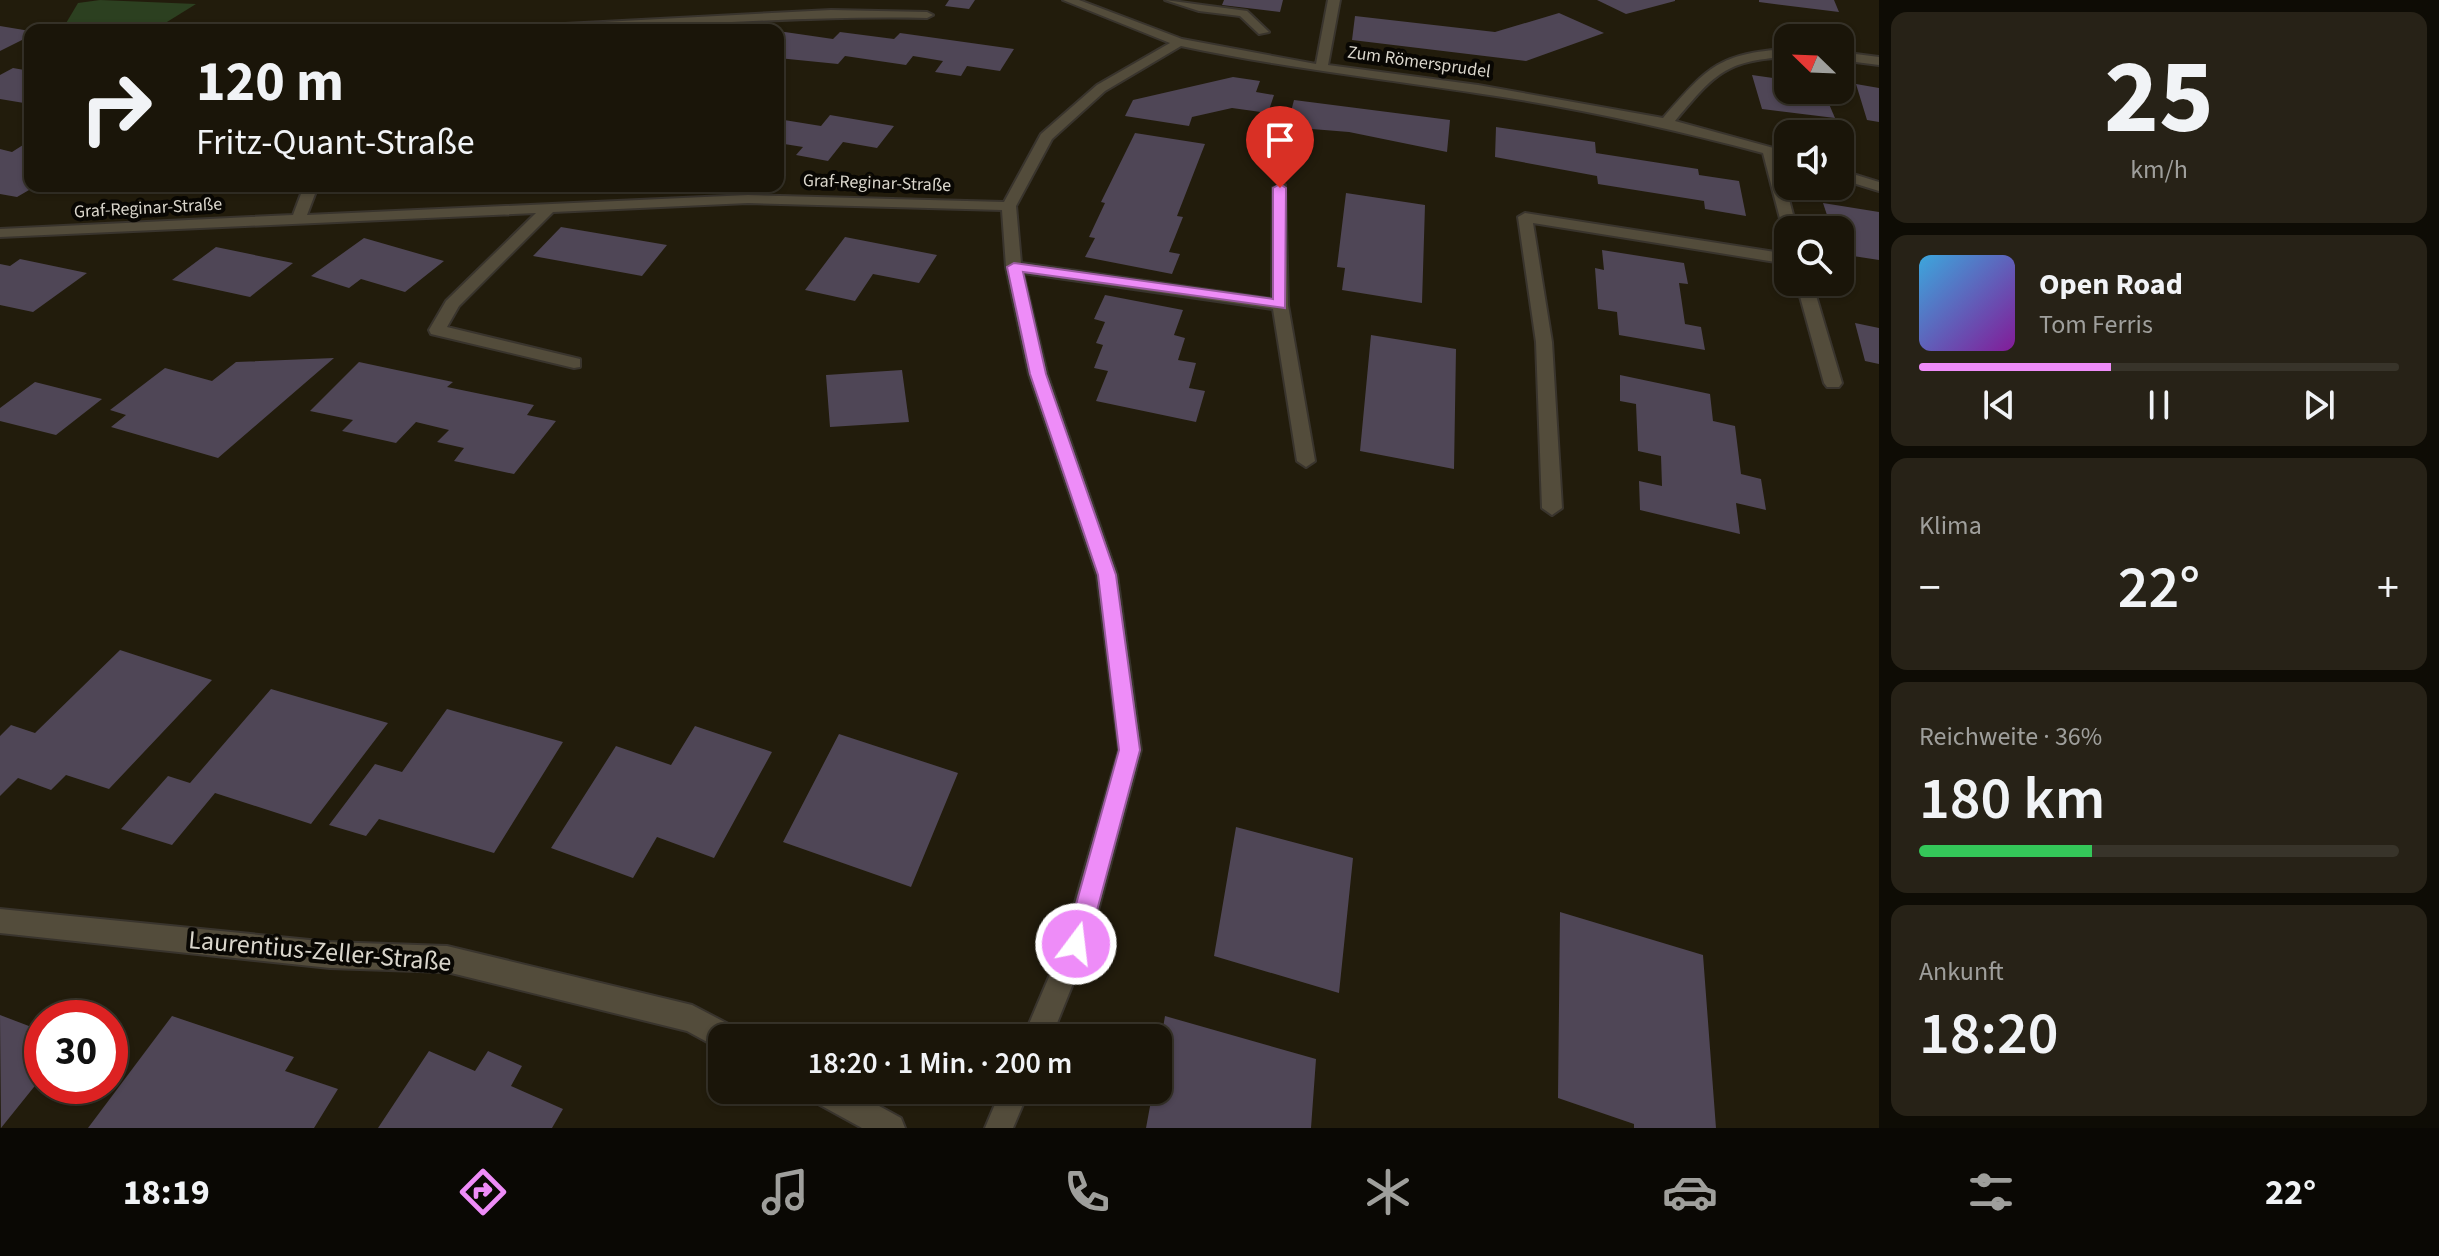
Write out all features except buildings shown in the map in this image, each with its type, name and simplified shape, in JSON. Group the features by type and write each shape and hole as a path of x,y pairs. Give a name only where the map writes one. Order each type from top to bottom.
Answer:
{"street":[{"name":"Zum Römersprudel","path":"1069,0 1179,42 1321,69 1478,89 1666,123 1774,152"},
{"path":"1171,0 1199,8 1243,13 1263,32"},
{"path":"1321,69 1334,0"},
{"path":"621,24 831,13 927,15"},
{"path":"1043,1024 1076,944 1130,750 1107,575 1038,374 1014,267 1009,206 1046,137 1101,88 1179,42"},
{"path":"1666,123 1718,64 1774,53"},
{"path":"1854,58 1879,61"},
{"path":"1769,150 1786,216"},
{"path":"1854,179 1879,187"},
{"path":"1280,188 1280,305 1306,461"},
{"path":"298,220 309,192"},
{"name":"Graf-Reginar-Straße","path":"0,233 748,199 1009,206"},
{"path":"551,206 452,304 437,330 574,363"},
{"path":"1552,508 1544,342 1525,217 1774,257"},
{"path":"1014,267 1280,305"},
{"path":"1808,296 1833,383"},
{"name":"Laurentius-Zeller-Straße","path":"0,921 330,955 447,959 692,1019 708,1028"},
{"path":"847,1104 891,1128"},
{"path":"999,1128 1009,1104"}],"green space":[{"path":"100,0 196,4 164,24 66,24 78,3"}],"route":[{"path":"1076,944 1130,750 1107,575 1038,374 1014,267 1280,305 1280,188"}]}
